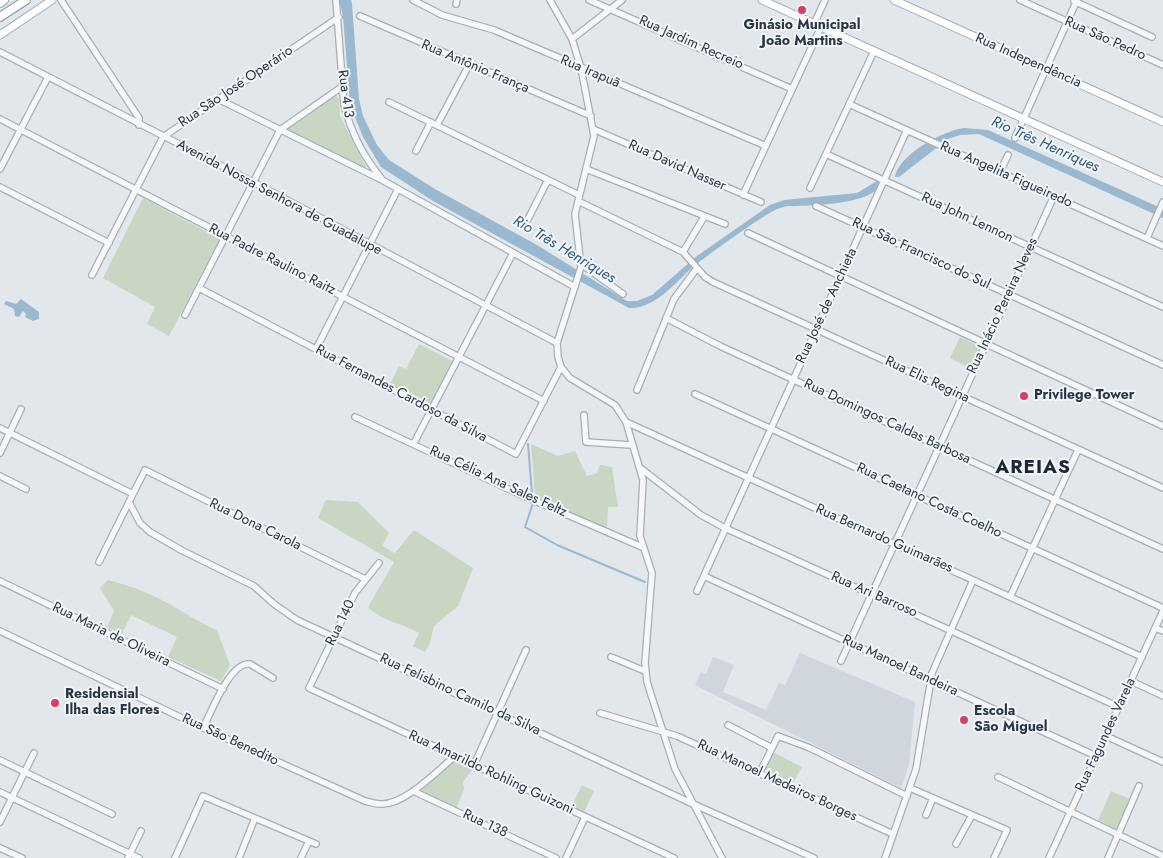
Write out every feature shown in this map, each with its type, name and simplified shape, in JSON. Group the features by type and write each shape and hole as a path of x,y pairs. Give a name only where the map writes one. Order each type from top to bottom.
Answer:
{"highway":[{"path":"0,3 4,0"},
{"path":"0,17 26,0"}],"main road":[{"path":"0,35 52,0"},
{"path":"762,0 1163,182"},
{"name":"Rua Independência","path":"894,0 1163,122"}],"street":[{"path":"61,0 139,118 139,125"},
{"name":"Rua 413","path":"336,0 344,105 351,130 363,154 382,180"},
{"name":"Rua Irapuã","path":"413,0 442,15 494,30 766,146"},
{"path":"550,0 572,39 593,129 593,144 578,198 575,218 582,264 557,343 562,367 570,378 614,405 626,422 644,495 640,530 642,547 652,573 645,671 661,730 675,769 691,804 722,858"},
{"name":"Rua Jardim Recreio","path":"589,0 612,8 792,88"},
{"path":"572,39 622,0"},
{"path":"744,195 818,26 825,0"},
{"name":"Rua São Pedro","path":"1020,0 1163,65"},
{"path":"1015,138 1075,1 1152,37"},
{"name":"Rua Antônio França","path":"360,16 591,116"},
{"name":"Rua São José Operário","path":"92,275 163,137 338,17"},
{"path":"810,188 874,51"},
{"name":"Avenida Nossa Senhora de Guadalupe","path":"0,52 253,182 557,343"},
{"path":"416,150 434,124 468,64"},
{"path":"0,169 48,78"},
{"path":"185,315 280,130 343,86"},
{"path":"218,99 382,180 513,253 576,285"},
{"path":"389,102 548,180 578,198 685,254 704,217"},
{"name":"Rua Angelita Figueiredo","path":"849,104 1163,246"},
{"name":"Rua Padre Raulino Raitz","path":"0,119 544,401"},
{"name":"Rua David Nasser","path":"593,129 761,202"},
{"name":"Rua José de Anchieta","path":"696,592 907,130"},
{"name":"Rua John Lennon","path":"826,154 1163,307"},
{"path":"1000,172 1008,155"},
{"path":"586,170 726,224"},
{"path":"528,220 548,180"},
{"path":"0,187 109,243"},
{"path":"316,349 398,189"},
{"name":"Rua Inácio Pereira Neves","path":"841,661 1054,196"},
{"path":"1147,238 1162,204"},
{"name":"Rua São Francisco do Sul","path":"816,206 1163,365"},
{"path":"748,233 1163,426"},
{"path":"414,443 513,253"},
{"name":"Rua Elis Regina","path":"685,254 713,282 1163,488"},
{"path":"582,264 623,294"},
{"path":"636,390 678,292 696,267"},
{"name":"Rua Fernandes Cardoso da Silva","path":"199,288 516,454 562,367"},
{"name":"Rua Domingos Caldas Barbosa","path":"666,318 720,346 1163,549"},
{"name":"Rua Caetano Costa Coelho","path":"695,394 1163,610"},
{"path":"0,453 21,409"},
{"path":"584,415 586,442 630,444"},
{"name":"Rua Célia Ana Sales Feltz","path":"355,417 525,496 642,547"},
{"name":"Rua Bernardo Guimarães","path":"626,422 1142,657"},
{"path":"0,428 133,494 99,562"},
{"path":"1010,597 1078,450"},
{"name":"Rua Ari Barroso","path":"638,467 701,515 725,528 1119,707"},
{"name":"Rua Dona Carola","path":"133,494 145,470 365,579"},
{"path":"0,476 26,489"},
{"name":"Rua Felisbino Camilo da Silva","path":"129,502 140,523 156,536 254,586 288,615 691,804 814,858"},
{"name":"Rua 140","path":"308,688 365,579 379,563"},
{"name":"Rua Manoel Bandeira","path":"704,576 1096,756"},
{"path":"885,858 916,769 930,680 973,580"},
{"name":"Rua Maria de Oliveira","path":"0,581 223,688"},
{"name":"Rua Fagundes Varela","path":"1050,858 1142,657 1159,625 1163,610"},
{"path":"1159,625 1163,631"},
{"name":"Rua São Benedito","path":"0,631 203,728 365,801 386,804 413,791 454,756"},
{"path":"474,765 526,650"},
{"path":"611,658 645,671"},
{"path":"203,728 233,672 246,663 272,678"},
{"path":"1131,681 1163,696"},
{"name":"Rua Amarildo Rohling Guizoni","path":"308,688 674,858"},
{"name":"Rua Manoel Medeiros Borges","path":"600,712 661,730 760,772 893,834"},
{"path":"728,725 772,748"},
{"path":"760,772 778,736 810,748 907,796"},
{"path":"1106,736 1163,762"},
{"path":"0,822 34,753"},
{"path":"0,760 112,814"},
{"path":"998,777 1163,856"},
{"path":"1108,858 1140,786"},
{"path":"910,788 1007,830 994,858"},
{"name":"Rua 138","path":"413,791 556,858"},
{"path":"0,792 129,856 138,858"},
{"path":"175,858 203,796 316,844"},
{"path":"926,815 933,798"},
{"path":"956,844 972,815"},
{"path":"566,858 585,817"},
{"path":"239,858 256,818"},
{"path":"129,856 141,831"},
{"path":"301,858 309,841"},
{"path":"0,848 22,858"}],"shaded area":[{"path":"800,653 915,702 909,765 901,788 695,685 701,672 706,674 713,657 734,665 723,692 766,710 779,683 785,685"}],"green space":[{"path":"335,95 339,99 340,116 367,169 286,129"},
{"path":"143,198 220,239 169,336 147,324 155,307 103,278"},
{"path":"960,337 980,347 970,368 950,358"},
{"path":"419,344 454,362 431,406 389,386 399,366 406,369"},
{"path":"531,444 558,456 575,451 587,476 597,473 600,465 612,467 618,507 608,507 607,529 535,495"},
{"path":"326,500 358,502 389,533 382,546 395,553 414,530 473,568 458,606 434,626 430,643 425,652 413,646 419,633 380,616 368,607 394,562 318,518"},
{"path":"108,580 152,595 217,630 230,665 221,681 168,657 177,637 131,615 122,634 107,627 114,611 100,588"},
{"path":"773,752 802,767 793,783 763,769"},
{"path":"455,760 473,769 463,782 464,789 456,809 420,792"},
{"path":"582,785 594,791 584,812 572,806"},
{"path":"1111,791 1130,799 1116,829 1098,820"}],"water":[{"path":"339,0 351,0 352,4 359,99 363,116 377,145 389,160 435,189 537,245 627,301 637,301 652,295 697,256 770,205 784,200 857,193 877,181 880,185 874,192 852,200 823,205 787,206 777,209 699,262 658,298 639,307 629,308 433,201 381,167 363,137 350,105 343,16"},
{"path":"964,128 988,130 1163,209 1163,218 979,134 960,135 948,139 899,177 895,177 904,160 913,152 945,133"},
{"path":"21,299 39,312 39,319 33,321 25,317 26,314 23,311 19,317 15,316 14,309 4,304 6,301 16,304"}],"waterway":[{"path":"528,444 532,494"},
{"path":"533,503 525,527 557,545 645,582"}],"place":[{"name":"Ginásio Municipal João Martins","path":"802,10"},
{"name":"Privilege Tower","path":"1024,396"},
{"name":"Residensial Ilha das Flores","path":"55,703"},
{"name":"Escola São Miguel","path":"964,720"}],"district":[{"name":"AREIAS","path":"1033,468"}],"water label":[{"name":"Rio Três Henriques","path":"1045,145"},
{"name":"Rio Três Henriques","path":"564,250"}]}
